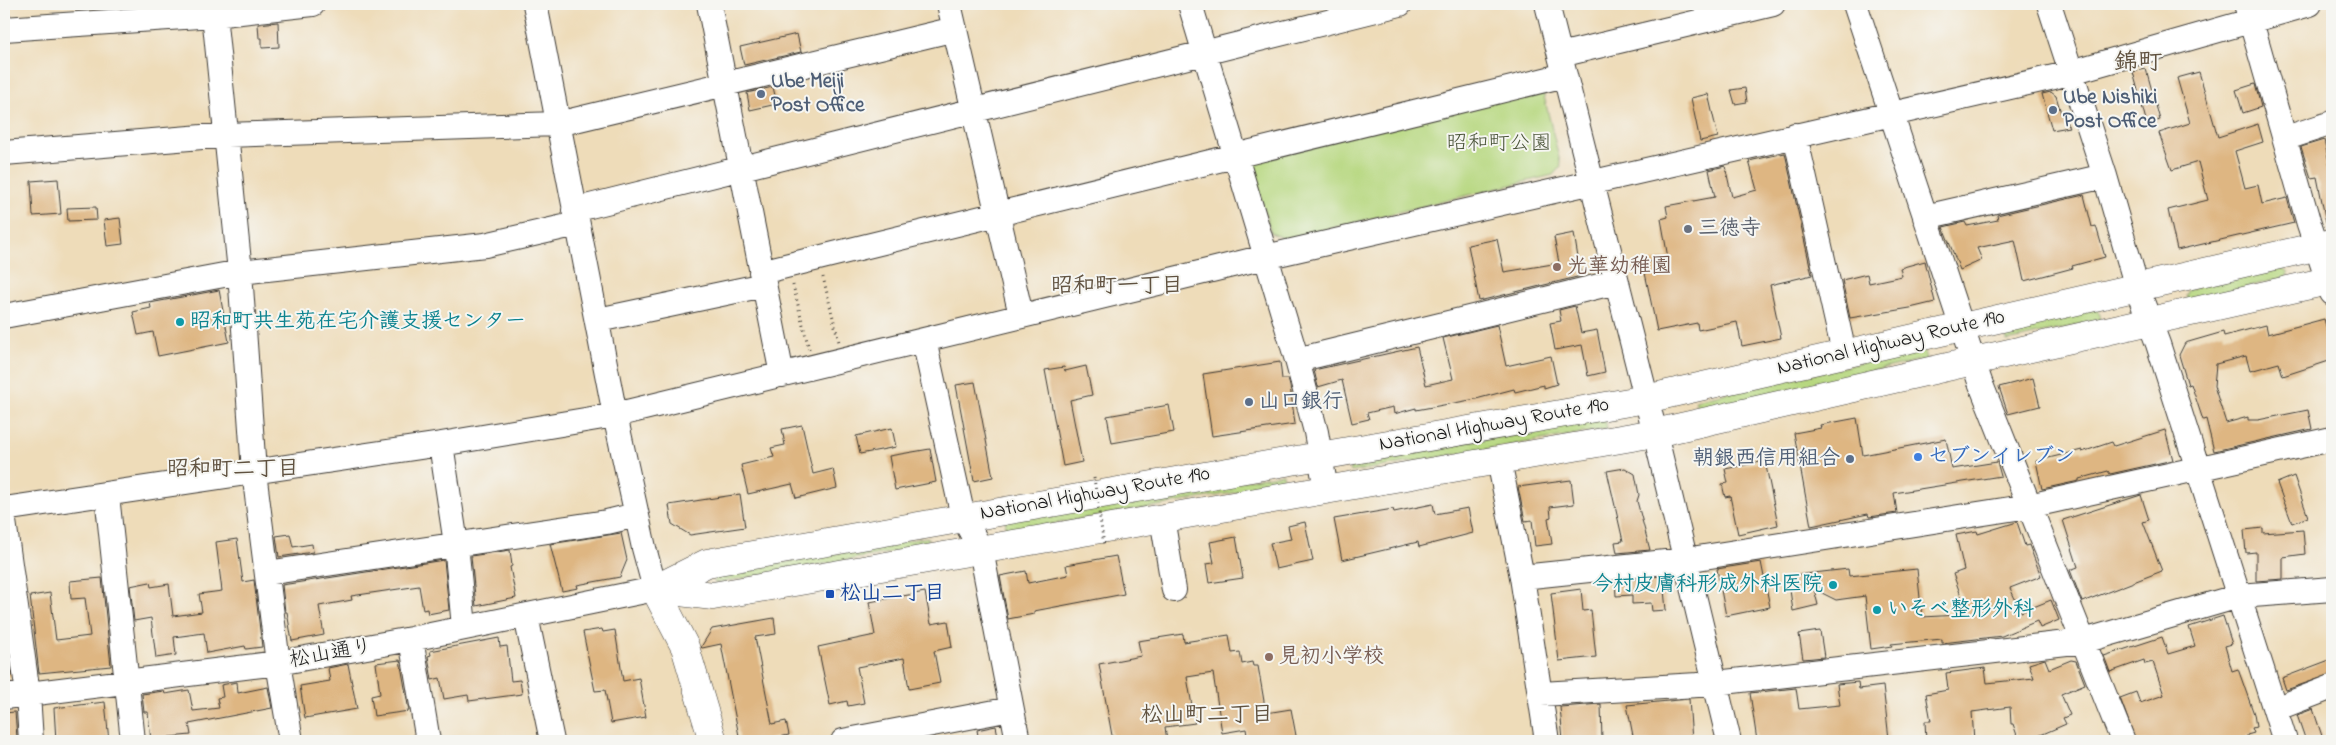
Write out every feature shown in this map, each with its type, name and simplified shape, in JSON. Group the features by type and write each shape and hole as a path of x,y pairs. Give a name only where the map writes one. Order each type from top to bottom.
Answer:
{"highway":[{"name":"National Highway Route 190","path":"655,589 707,563 1646,399 2324,245"},
{"name":"National Highway Route 190","path":"655,589 713,596 1655,433 2149,321 2330,285"},
{"path":"655,589 669,652 695,741"},
{"path":"655,589 685,647 713,741"}],"street":[{"path":"4,29 213,9 313,4"},
{"path":"535,4 615,415 636,515 655,589"},
{"path":"709,4 782,375"},
{"path":"949,4 999,213 1021,316"},
{"path":"1190,4 1297,360 1320,456 1326,490"},
{"path":"4,316 240,272 485,245 742,167 1400,4"},
{"path":"1547,4 1730,741"},
{"path":"598,320 763,278 788,264 1235,154 1562,65 1774,4"},
{"path":"1855,4 1960,327 2123,741"},
{"path":"2049,4 2105,176 2138,288 2199,469 2285,741"},
{"path":"4,509 441,444 615,415 1266,257 2071,72 2249,12 2310,4"},
{"path":"213,9 228,135 254,472 278,663 292,741"},
{"path":"2249,12 2286,138 2324,245 2330,285"},
{"path":"4,154 228,135 558,124 955,28"},
{"path":"2286,138 2332,123"},
{"path":"1795,135 1844,353"},
{"path":"1925,217 2105,176"},
{"path":"1297,360 1616,282"},
{"path":"924,340 963,517 980,550 1018,741"},
{"path":"1522,577 1685,560 2029,506 2332,439"},
{"path":"441,444 456,544 464,628"},
{"path":"1500,460 1522,577 1547,741"},
{"path":"106,495 134,741"},
{"path":"267,573 607,522 636,515"},
{"path":"1162,518 1174,590"},
{"path":"4,521 28,694 31,741"},
{"name":"松山通り","path":"4,697 278,663 410,639 655,589"},
{"path":"1541,694 1716,683 2084,642 2239,596 2332,589"},
{"path":"526,616 552,741"},
{"path":"410,639 428,741"},
{"path":"2275,709 2332,687"},
{"path":"843,741 1011,709"}],"path":[{"path":"819,257 843,360"},
{"path":"788,264 814,367"},
{"path":"1094,478 1104,545"}],"green space":[{"name":"昭和町公園","path":"1542,88 1561,166 1553,175 1285,239 1271,233 1251,165 1253,158"},
{"path":"2282,269 2288,273 2287,277 2189,301 2186,296 2189,289"},
{"path":"2098,308 2101,320 2007,341 2005,331"},
{"path":"1924,349 1926,359 1698,410 1695,400"},
{"path":"1605,417 1607,429 1351,472 1350,469 1354,462"},
{"path":"1283,474 1284,484 1007,532 1005,520"},
{"path":"928,537 928,546 715,583 714,579 730,572"}],"building":[{"path":"278,22 279,47 262,48 262,38 259,38 258,24"},
{"path":"797,34 801,52 744,65 740,47"},
{"path":"2146,69 2160,120 2147,124 2133,72"},
{"path":"2199,72 2218,137 2258,124 2263,142 2235,151 2245,188 2258,185 2262,204 2287,198 2294,223 2177,250 2168,210 2208,200 2198,162 2172,170 2159,133 2190,123 2177,78"},
{"path":"2255,84 2261,107 2243,113 2236,90"},
{"path":"773,87 777,104 750,110 747,93"},
{"path":"1745,88 1747,102 1735,104 1731,90"},
{"path":"2051,92 2056,96 2061,113 2069,127 2052,130 2042,94"},
{"path":"1708,94 1718,137 1700,141 1691,98"},
{"path":"2324,140 2332,175 2332,221 2326,222 2317,177 2311,178 2301,147"},
{"path":"1785,153 1812,275 1770,285 1781,338 1742,346 1737,322 1698,330 1697,323 1657,331 1643,263 1668,258 1661,219 1668,217 1666,206 1715,197 1709,170 1725,166 1732,197 1757,190 1749,161"},
{"path":"58,179 61,214 33,216 31,181"},
{"path":"2084,195 2092,227 2096,226 2105,257 2024,281 2015,240 1977,248 1982,260 1960,270 1943,227 1965,222 1967,226 1998,220 1997,215"},
{"path":"96,207 97,220 68,221 67,208"},
{"path":"120,218 123,244 107,246 104,220"},
{"path":"1574,233 1581,276 1479,301 1468,245 1497,239 1504,272 1559,263 1554,237"},
{"path":"1925,261 1935,302 1850,318 1842,280 1867,274 1869,283 1902,276 1900,268"},
{"name":"昭和町共生苑在宅介護支援センター","path":"219,290 229,342 158,356 153,332 138,335 133,312 151,308 150,303"},
{"path":"1575,306 1581,333 1597,330 1605,372 1588,376 1582,345 1555,350 1550,323 1561,321 1559,310"},
{"path":"2324,319 2332,347 2332,360 2283,376 2279,363 2250,371 2246,356 2216,364 2214,386 2226,423 2248,417 2248,420 2258,420 2308,410 2312,429 2214,451 2206,419 2203,420 2191,384 2188,385 2179,355 2185,343 2223,332 2224,336 2266,325 2268,334"},
{"path":"1497,325 1506,366 1551,356 1557,384 1515,392 1514,389 1476,399 1416,410 1416,408 1394,414 1393,407 1367,413 1369,419 1352,423 1342,380 1318,387 1314,370 1417,347 1426,385 1453,379 1443,338"},
{"name":"山口銀行","path":"1280,362 1282,379 1288,379 1290,386 1295,424 1212,436 1203,374"},
{"path":"1086,366 1092,395 1070,400 1082,462 1063,466 1045,370 1064,367 1065,371"},
{"path":"2033,378 2040,406 2008,414 1999,387"},
{"path":"975,382 993,477 974,481 956,385"},
{"path":"1169,405 1174,432 1112,443 1107,416"},
{"path":"1857,418 1863,455 1946,439 1952,469 1997,462 2001,476 1894,493 1897,513 1869,517 1868,514 1811,526 1794,433 1821,428 1820,425"},
{"path":"802,425 813,474 833,469 837,488 796,498 792,484 748,494 741,465 774,457 771,448 785,445 782,429"},
{"path":"892,428 896,447 860,454 856,436"},
{"path":"2165,430 2173,460 2110,474 2108,471 2079,479 2079,481 2042,489 2036,461 2082,450 2082,452 2112,442 2114,446"},
{"path":"930,449 936,482 895,490 889,456"},
{"path":"1765,461 1778,525 1738,534 1730,496 1725,497 1722,484 1728,483 1725,469"},
{"path":"1625,468 1635,474 1639,495 1637,501 1650,550 1617,553 1615,542 1623,541 1607,471"},
{"path":"2294,476 2308,517 2292,523 2277,483"},
{"path":"1571,480 1574,504 1550,507 1551,517 1548,518 1552,544 1535,546 1532,520 1525,521 1518,487"},
{"path":"740,494 745,527 690,535 672,524 669,505"},
{"path":"2141,495 2149,520 2143,522 2162,571 2082,602 2070,570 2078,567 2063,520"},
{"path":"1433,504 1435,514 1468,508 1473,533 1419,547 1418,542 1342,560 1334,519 1393,509 1394,512"},
{"path":"1305,522 1313,561 1276,569 1270,543 1291,539 1288,526"},
{"path":"2017,522 2025,546 2029,545 2041,576 2010,588 2021,612 2051,600 2059,620 2040,628 2037,621 2002,636 1942,643 1942,639 1891,644 1892,646 1871,649 1865,596 1836,600 1814,589 1818,605 1793,611 1788,576 1848,569 1849,576 1917,569 1922,617 1959,615 1959,613 1967,612 1953,574 1964,570 1956,535 1977,531 1978,534"},
{"path":"2263,528 2263,533 2303,530 2305,554 2283,557 2283,579 2256,581 2256,552 2246,553 2244,530"},
{"path":"621,533 627,560 620,577 577,585 578,588 562,591 550,544"},
{"path":"290,534 293,547 312,544 313,552 279,557 276,536"},
{"path":"1236,537 1243,578 1209,583 1206,564 1214,563 1210,542"},
{"path":"237,539 243,582 254,580 262,647 246,649 245,646 207,653 204,633 174,637 176,655 156,658 151,618 134,621 130,586 150,582 151,587 169,584 173,616 202,612 199,594 222,591 216,542"},
{"path":"510,550 512,566 510,567 516,598 476,606 471,556"},
{"path":"1116,556 1124,594 1034,611 1034,614 1008,619 1000,576 1026,571 1028,583 1068,575 1066,565"},
{"path":"444,560 449,610 428,614 427,609 423,610 419,586 351,596 352,600 319,606 324,635 292,641 287,612 285,612 282,585"},
{"path":"1761,562 1770,607 1726,616 1717,569"},
{"path":"1659,576 1663,580 1666,610 1652,611 1651,603 1632,604 1632,595 1616,596 1615,581"},
{"path":"102,578 111,666 39,673 30,596 50,593 56,640 90,636 85,598 71,599 70,581"},
{"path":"1581,589 1583,611 1591,610 1596,657 1559,661 1551,593"},
{"path":"925,592 931,624 948,621 952,647 934,651 940,683 909,689 904,658 857,667 864,703 848,706 847,701 830,705 818,647 875,635 869,602"},
{"path":"2223,616 2232,644 2225,646 2232,671 2238,669 2254,714 2256,727 2252,728 2254,733 2247,735 2248,741 2136,741 2120,698 2136,692 2140,703 2164,695 2153,662 2145,664 2144,660 2110,672 2104,656 2162,637 2168,654 2195,646 2189,627"},
{"path":"774,618 776,634 755,637 772,724 786,721 789,735 758,741 740,741 721,644 701,647 712,629"},
{"path":"602,629 603,632 615,630 623,681 639,678 646,717 611,723 605,690 595,691 583,632"},
{"path":"1820,631 1824,657 1803,659 1799,634"},
{"path":"6,632 12,676 4,676 4,633"},
{"path":"1183,634 1184,642 1229,635 1232,653 1240,652 1242,664 1252,662 1253,666 1258,666 1266,713 1291,709 1297,741 1248,741 1246,729 1222,733 1213,673 1187,677 1195,723 1165,727 1167,741 1113,741 1099,664 1141,656 1138,641"},
{"path":"499,638 500,647 507,646 511,681 520,680 522,694 469,701 468,695 444,699 440,678 432,680 428,656 431,655 430,651"},
{"path":"2045,659 2049,669 2071,660 2076,661 2085,684 2061,694 2070,715 2063,718 2066,724 2036,737 2037,741 2019,741 2013,724 2011,724 2010,707 1972,712 1974,741 1926,741 1925,721 1931,721 1926,694 1948,690 1946,673 1985,668 1987,683 2034,678 2029,664"},
{"path":"2332,659 2332,674 2286,690 2282,678"},
{"path":"400,660 409,711 374,716 371,696 380,694 376,663"},
{"path":"348,664 357,709 305,718 300,686 330,681 328,668"},
{"path":"237,682 238,693 268,687 272,708 189,724 191,735 169,737 169,741 151,741 148,712 144,712 142,694 164,691 165,694 189,690 193,711 219,708 217,698 223,697 221,685"},
{"path":"1858,682 1859,689 1883,686 1889,739 1875,741 1757,741 1750,693 1796,688 1799,709 1840,705 1837,684"},
{"path":"1689,699 1692,741 1634,741 1627,705"},
{"path":"105,702 109,741 56,741 54,708"},
{"path":"1601,704 1602,741 1563,741 1560,707"},
{"path":"2313,709 2322,736 2306,741 2297,715"},
{"path":"15,712 17,738 4,739 4,713"},
{"path":"996,726 999,741 979,741 977,730"}],"place":[{"name":"Ube Meiji Post Office","path":"761,94"},
{"name":"Ube Nishiki Post Office","path":"2053,110"},
{"name":"三徳寺","path":"1688,229"},
{"name":"光華幼稚園","path":"1557,267"},
{"name":"昭和町共生苑在宅介護支援センター","path":"180,322"},
{"name":"山口銀行","path":"1249,402"},
{"name":"セブンイレブン","path":"1918,457"},
{"name":"朝銀西信用組合","path":"1850,459"},
{"name":"今村皮膚科形成外科医院","path":"1833,585"},
{"name":"松山二丁目","path":"830,594"},
{"name":"いそべ整形外科","path":"1877,610"},
{"name":"見初小学校","path":"1269,657"}],"district":[{"name":"錦町","path":"2138,63"},
{"name":"昭和町一丁目","path":"1117,287"},
{"name":"昭和町二丁目","path":"233,470"},
{"name":"松山町二丁目","path":"1207,716"}]}
